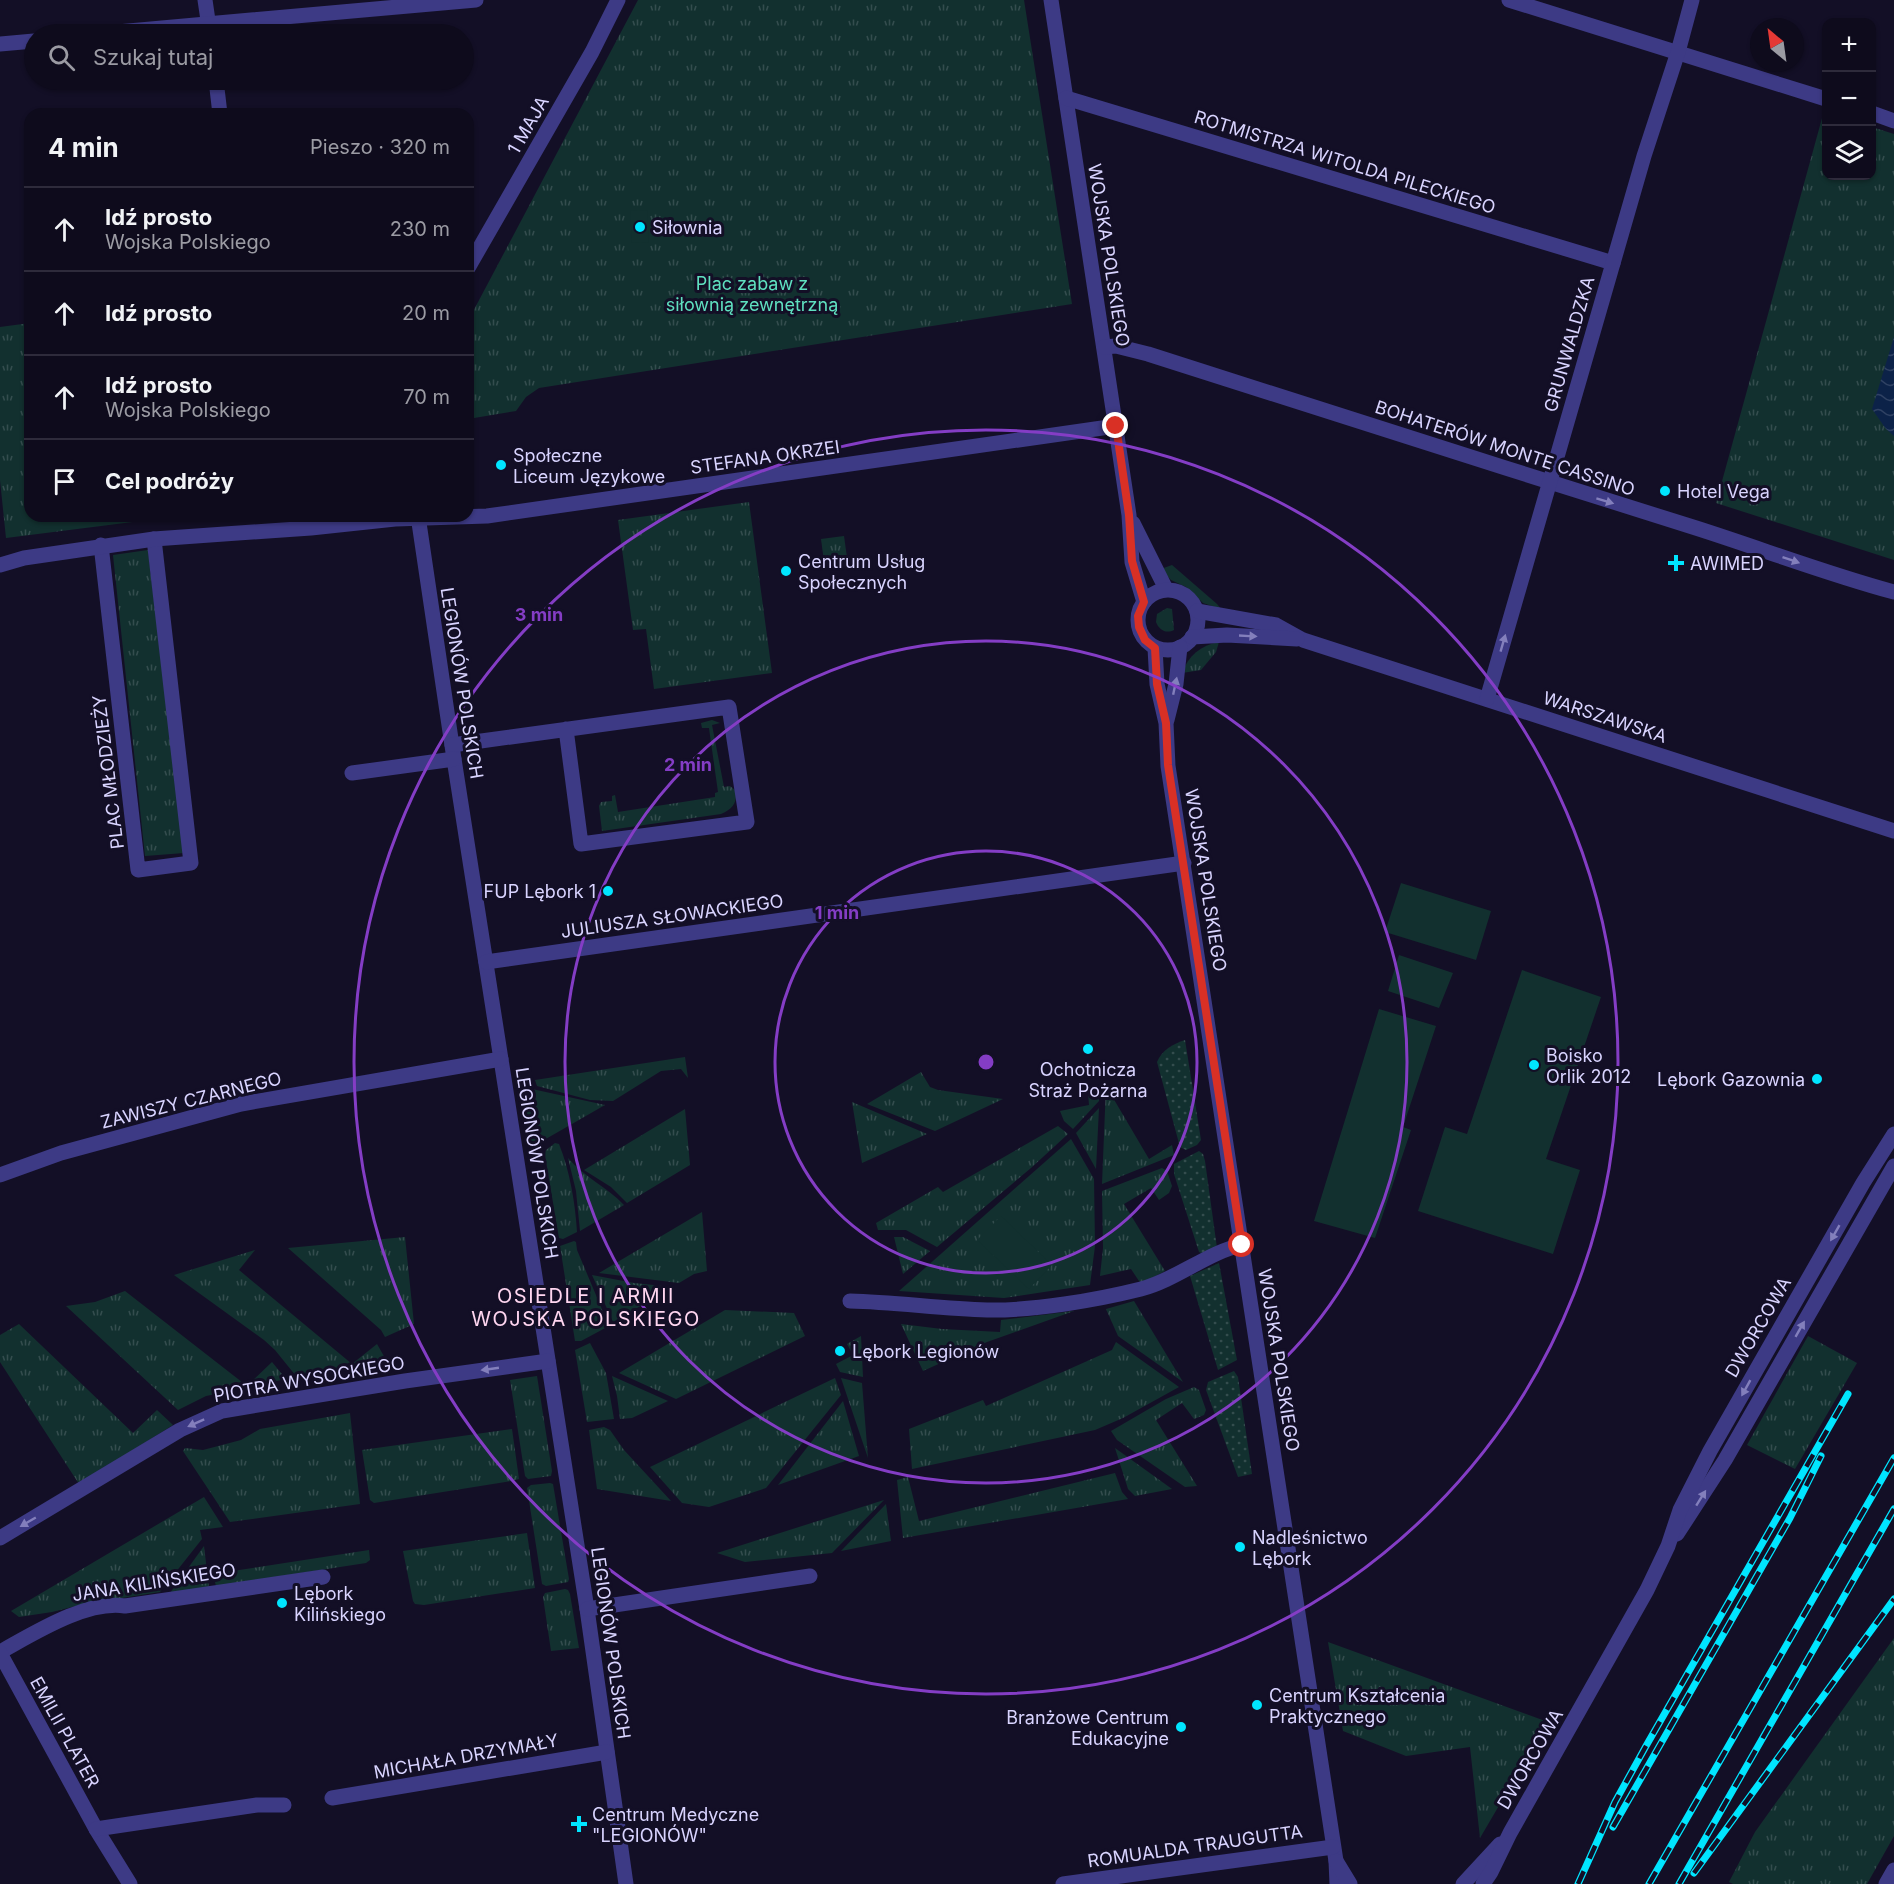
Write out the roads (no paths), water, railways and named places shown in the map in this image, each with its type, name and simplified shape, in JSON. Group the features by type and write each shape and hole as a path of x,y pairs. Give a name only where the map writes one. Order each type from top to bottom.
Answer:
{"street":[{"path":"205,0 208,24"},
{"path":"255,24 476,0"},
{"name":"WOJSKA POLSKIEGO","path":"1051,0 1129,515 1132,561 1144,602"},
{"path":"1509,0 1822,97"},
{"name":"GRUNWALDZKA","path":"1487,699 1644,156 1678,52 1692,0"},
{"name":"1 MAJA","path":"474,258 592,52 614,1"},
{"path":"0,44 24,42"},
{"path":"217,90 219,108"},
{"name":"ROTMISTRZA WITOLDA PILECKIEGO","path":"1066,98 1613,264"},
{"path":"1876,114 1894,121"},
{"name":"BOHATERÓW MONTE CASSINO","path":"1104,347 1116,346 1140,351 1698,529 1844,578 1894,592"},
{"name":"STEFANA OKRZEI","path":"474,516 1116,426"},
{"name":"WOJSKA POLSKIEGO","path":"1129,515 1166,589"},
{"name":"STEFANA OKRZEI","path":"0,565 24,558 101,545 265,523 311,528 367,522"},
{"name":"LEGIONÓW POLSKICH","path":"419,522 587,1609 626,1884"},
{"name":"PLAC MŁODZIEŻY","path":"101,545 138,870 191,863 154,539"},
{"path":"1166,589 1182,594 1197,611 1198,625 1186,642 1172,650 1155,648 1145,640 1139,627 1138,616 1144,602 1156,592 1166,589"},
{"name":"WARSZAWSKA","path":"1197,611 1275,625 1303,640 1894,831"},
{"name":"WARSZAWSKA","path":"1186,642 1227,635 1303,640"},
{"name":"WOJSKA POLSKIEGO","path":"1166,723 1186,642"},
{"name":"WOJSKA POLSKIEGO","path":"1155,648 1157,684 1166,723 1168,765 1335,1854 1337,1884"},
{"path":"352,773 566,729 729,707 747,822 581,844 566,729"},
{"name":"JULIUSZA SŁOWACKIEGO","path":"486,962 1184,863"},
{"name":"ZAWISZY CZARNEGO","path":"0,1175 61,1153 241,1104 501,1059"},
{"name":"DWORCOWA","path":"1483,1884 1624,1631 1668,1546 1680,1510 1710,1451 1863,1183 1894,1134"},
{"name":"DWORCOWA","path":"1668,1546 1691,1515 1725,1460 1894,1166"},
{"path":"850,1301 988,1310 1024,1309 1144,1288 1242,1245"},
{"name":"PIOTRA WYSOCKIEGO","path":"0,1538 180,1430 222,1411 405,1381 548,1361"},
{"path":"1710,1451 1725,1460"},
{"path":"587,1609 810,1576"},
{"name":"JANA KILIŃSKIEGO","path":"0,1652 62,1618 104,1607 125,1606 323,1577"},
{"name":"EMILII PLATER","path":"0,1652 96,1829 130,1884"},
{"name":"MICHAŁA DRZYMAŁY","path":"333,1798 607,1752"},
{"path":"96,1829 257,1805 284,1805"},
{"name":"DWORCOWA","path":"1463,1884 1510,1833"},
{"name":"WOJSKA POLSKIEGO","path":"1335,1854 1350,1884"},
{"name":"ROMUALDA TRAUGUTTA","path":"1063,1884 1335,1854"},
{"path":"1886,1884 1894,1870"}],"water":[{"path":"1894,337 1894,436 1872,409"}],"railway":[{"path":"1578,1884 1615,1802 1848,1394"},
{"path":"1613,1827 1790,1518 1821,1456"},
{"path":"1649,1884 1894,1458"},
{"path":"1679,1884 1894,1509"},
{"path":"1694,1873 1894,1599"}],"place":[{"name":"Siłownia","path":"640,227"},
{"name":"Społeczne Liceum Językowe","path":"501,465"},
{"name":"Hotel Vega","path":"1665,491"},
{"name":"AWIMED","path":"1676,563"},
{"name":"Centrum Usług Społecznych","path":"786,571"},
{"name":"FUP Lębork 1","path":"608,891"},
{"name":"Ochotnicza Straż Pożarna","path":"1088,1049"},
{"name":"Boisko Orlik 2012","path":"1534,1065"},
{"name":"Lębork Gazownia","path":"1817,1079"},
{"name":"Lębork Legionów","path":"840,1351"},
{"name":"Nadleśnictwo Lębork","path":"1240,1547"},
{"name":"Lębork Kilińskiego","path":"282,1603"},
{"name":"Centrum Kształcenia Praktycznego","path":"1257,1705"},
{"name":"Branżowe Centrum Edukacyjne","path":"1181,1727"},
{"name":"Centrum Medyczne \"LEGIONÓW\"","path":"579,1824"}],"district":[{"name":"OSIEDLE I ARMII WOJSKA POLSKIEGO","path":"586,1308"}],"park label":[{"name":"Plac zabaw z siłownią zewnętrzną","path":"752,293"}]}
